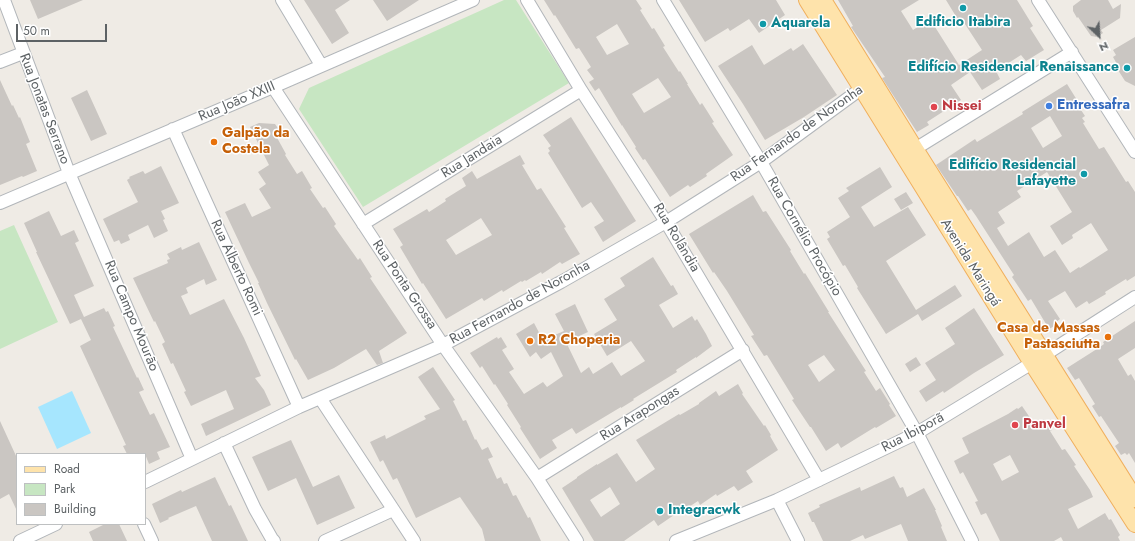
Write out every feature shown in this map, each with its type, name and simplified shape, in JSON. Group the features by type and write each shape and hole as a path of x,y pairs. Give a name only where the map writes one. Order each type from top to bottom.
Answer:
{"main road":[{"name":"Avenida Maringá","path":"807,0 914,149 1135,524"},
{"name":"Avenida Maringá","path":"823,0 867,85 1038,359 1135,499"}],"street":[{"name":"Rua Jonatas Serrano","path":"4,0 69,174"},
{"path":"282,0 321,66"},
{"name":"Rua João XXIII","path":"0,203 473,0"},
{"name":"Rua Rolândia","path":"527,0 581,90 666,222 819,480"},
{"name":"Rua Cornélio Procópio","path":"663,0 761,162 917,433 972,541"},
{"path":"1038,0 1135,152"},
{"path":"914,149 1072,52"},
{"path":"0,62 23,53"},
{"name":"Rua Fernando de Noronha","path":"146,482 299,407 443,345 561,282 666,222 761,162 867,85"},
{"name":"Rua Ponta Grossa","path":"273,87 443,345 537,478 578,541"},
{"name":"Rua Jandaia","path":"363,224 581,90"},
{"name":"Rua Alberto Romi","path":"173,129 299,407"},
{"name":"Rua Campo Mourão","path":"69,174 192,459"},
{"name":"Rua Ibiporã","path":"676,541 776,500 917,433 1038,359 1135,297"},
{"name":"Rua Arapongas","path":"537,478 743,350"},
{"path":"320,398 414,541"},
{"path":"224,444 254,509 274,541"},
{"path":"776,500 798,541"},
{"path":"325,541 393,510"},
{"path":"20,541 54,525"},
{"path":"144,525 152,541"}],"green space":[{"path":"504,0 516,0 569,83 363,207 299,109 309,88"},
{"path":"14,225 58,322 0,349 0,231"}],"water":[{"path":"72,391 91,433 57,449 38,407"}],"building":[{"path":"30,0 83,0 38,19"},
{"path":"304,0 350,0 335,10 349,33 332,44"},
{"path":"373,0 419,0 387,21"},
{"path":"544,0 636,0 642,9 640,10 652,29 654,28 665,46 663,47 679,72 680,71 700,105 702,103 714,122 712,123 733,155 706,174 707,176 690,187 688,185 670,197 645,159 643,160 635,148 636,147 599,88 595,91 589,82 594,79 587,70 591,67 579,48 576,49 555,15 554,16","holes":["617,24 629,44 607,55 596,37","658,78 671,97 644,113 632,94"]},
{"path":"679,0 776,0 785,15 759,33 749,19 730,31 728,28 705,42"},
{"path":"838,0 919,0 901,11 913,30 930,19 959,65 982,50 963,21 960,23 946,0 1017,0 1033,26 1030,28 1044,50 1026,61 1021,55 996,71 1000,79 982,90 970,72 951,85 961,100 927,122 929,125 917,132 882,78 885,77 851,27 853,26"},
{"path":"1081,0 1108,0 1113,9 1121,4 1120,18 1101,30 1103,33 1097,37 1091,36 1073,11 1073,6"},
{"name":"Edifício Residencial Renaissance","path":"1135,37 1135,86 1125,81 1118,70 1118,66 1113,57 1116,55 1113,50"},
{"path":"803,44 837,95 765,140 718,66 752,45 764,65 791,48 793,51"},
{"path":"0,80 12,106 13,105 19,118 20,117 30,142 26,144 37,171 0,185"},
{"path":"1067,84 1077,100 1075,101 1085,116 1082,118 1085,122 1083,123 1099,149 1104,147 1126,182 1128,181 1135,192 1135,276 1127,281 1126,279 1105,292 1106,294 1089,304 1087,301 1076,308 1065,291 1048,301 1060,319 1056,322 1058,324 1049,329 1031,299 1028,301 1012,277 1014,275 976,216 971,209 968,211 936,165 975,139 977,142 1023,114 1022,112","holes":["1050,116 1062,136 1043,148 1031,128","1047,172 1072,212 1050,226 1062,245 1073,238 1072,235 1091,223 1108,250 1070,273 1055,250 1044,257 1029,232 1008,246 997,228 1005,223 998,212 1021,197 1017,191"]},
{"path":"87,90 107,134 91,141 71,98"},
{"path":"571,117 636,221 603,242 594,227 604,221 591,202 582,208 548,153 550,151 548,148 551,146 543,135"},
{"path":"259,123 275,124 280,131 275,134 286,154 285,155 297,174 302,171 312,188 310,189 323,208 325,207 336,224 334,226 358,260 360,258 372,277 370,278 407,333 379,351 383,363 377,365 366,349 334,368 308,380 296,359 295,360 225,212 245,203 252,217 271,208 259,189 266,184 258,172 269,165 250,127"},
{"path":"520,155 525,164 522,165 537,190 541,188 566,227 564,228 580,254 562,264 560,262 542,274 541,272 526,281 521,281 503,292 502,290 484,301 482,298 446,319 423,283 422,284 400,247 403,245 393,229 427,209 429,212 446,201 445,199 466,186 462,178 472,171 477,179","holes":["481,218 492,235 456,255 446,240"]},
{"path":"161,166 179,203 161,211 168,231 154,238 148,225 128,235 130,240 121,244 119,240 114,242 103,219 138,202 127,180 130,178 129,177 143,171 145,174"},
{"path":"880,167 892,187 861,207 874,227 908,207 926,235 886,261 916,310 955,285 962,296 922,321 918,314 886,334 857,288 858,287 845,265 843,266 827,239 830,237 827,232 850,217 838,198 849,191 846,188"},
{"path":"906,192 913,203 901,210 894,199"},
{"path":"753,195 763,212 766,211 791,250 790,251 804,274 805,273 866,371 864,372 876,391 880,388 896,416 841,448 838,443 826,451 792,400 794,399 767,355 764,356 751,336 754,335 689,234","holes":["824,355 835,370 819,382 808,365"]},
{"path":"49,211 61,236 74,230 79,241 75,243 94,286 74,295 84,317 104,308 106,312 108,311 115,326 113,327 144,390 139,392 150,415 154,413 170,447 157,452 160,459 149,464 146,453 126,453 123,446 126,445 80,346 91,340 81,319 70,324 24,223"},
{"path":"199,242 217,280 206,285 204,279 186,288 188,293 181,296 190,315 224,299 261,376 255,378 264,390 271,405 206,436 201,424 234,409 226,390 191,406 173,363 171,364 162,344 165,342 133,278 168,263 167,260 170,259 167,254 181,247 182,250"},
{"path":"653,257 671,286 673,285 678,294 659,305 673,328 692,316 695,321 697,319 712,346 676,370 677,372 621,408 576,434 572,428 552,440 557,448 540,459 520,428 521,427 507,405 508,404 495,384 494,385 482,366 480,368 470,353 497,337 498,339 501,337 507,347 502,350 514,369 509,372 524,394 543,382 547,387 563,376 551,352 541,359 536,352 530,357 516,334 534,323 543,340 564,331 555,314 575,304 588,332 566,342 581,373 589,367 593,374 612,362 621,376 645,361 631,341 607,356 594,334 617,320 604,299 625,286 620,278"},
{"path":"974,308 1004,355 944,393 943,391 926,402 919,391 936,380 925,363 955,344 945,328"},
{"path":"1135,321 1135,348 1118,359 1128,376 1131,374 1135,381 1135,463 1129,453 1127,455 1125,453 1121,455 1115,446 1119,443 1101,416 1099,417 1092,406 1095,404 1079,378 1075,380 1067,368 1100,347 1104,344 1103,342"},
{"path":"916,357 921,365 910,372 905,364"},
{"path":"433,367 455,400 453,401 463,421 466,420 475,440 476,439 482,450 488,447 493,457 488,459 497,479 501,477 504,484 507,483 513,496 516,495 528,518 530,517 541,541 485,541 482,529 460,497 416,518 397,478 393,480 383,460 380,462 370,442 385,435 386,439 426,419 424,416 440,409 418,377"},
{"path":"738,384 743,393 742,394 764,426 765,425 778,450 746,471 753,482 738,491 734,486 717,496 716,494 700,505 698,501 658,526 654,520 624,541 594,541 562,488 597,464 617,453 636,482 655,469 636,440 679,414 680,415 699,404 716,391 719,396","holes":["610,487 620,504 601,517 590,500"]},
{"path":"1022,406 1035,425 1044,419 1052,430 1050,431 1062,450 1065,449 1076,465 1074,466 1090,490 1093,497 1068,509 1078,529 1105,513 1109,520 1111,519 1120,535 1118,537 1120,541 1063,541 1061,537 1054,541 1000,541 986,513 981,515 975,502 978,501 963,472 960,474 954,461 969,453 962,438 1017,408 1018,409","holes":["1010,455 1019,472 1002,481 993,464"]},
{"path":"0,421 16,456 16,509 9,494 0,499"},
{"path":"291,440 313,487 339,475 355,508 317,525 296,478 268,491 252,457"},
{"path":"894,476 900,488 903,487 907,497 924,488 936,510 947,541 908,541 901,524 865,539 863,535 850,541 823,541 808,513 820,507 819,505 860,487 861,491"},
{"path":"215,477 229,506 231,505 248,541 212,541 196,506 160,523 152,504 181,490 182,492"},
{"path":"103,525 119,525 127,541 93,541 89,532"}],"place":[{"name":"Edificio Itabira","path":"963,8"},
{"name":"Aquarela","path":"763,24"},
{"name":"Edifício Residencial Renaissance","path":"1127,68"},
{"name":"Entressafra","path":"1049,106"},
{"name":"Nissei","path":"934,107"},
{"name":"Galpão da Costela","path":"214,142"},
{"name":"Edifício Residencial Lafayette","path":"1084,174"},
{"name":"Casa de Massas Pastasciutta","path":"1108,337"},
{"name":"R2 Choperia","path":"530,341"},
{"name":"Panvel","path":"1015,425"},
{"name":"Integracwk","path":"660,511"}]}
